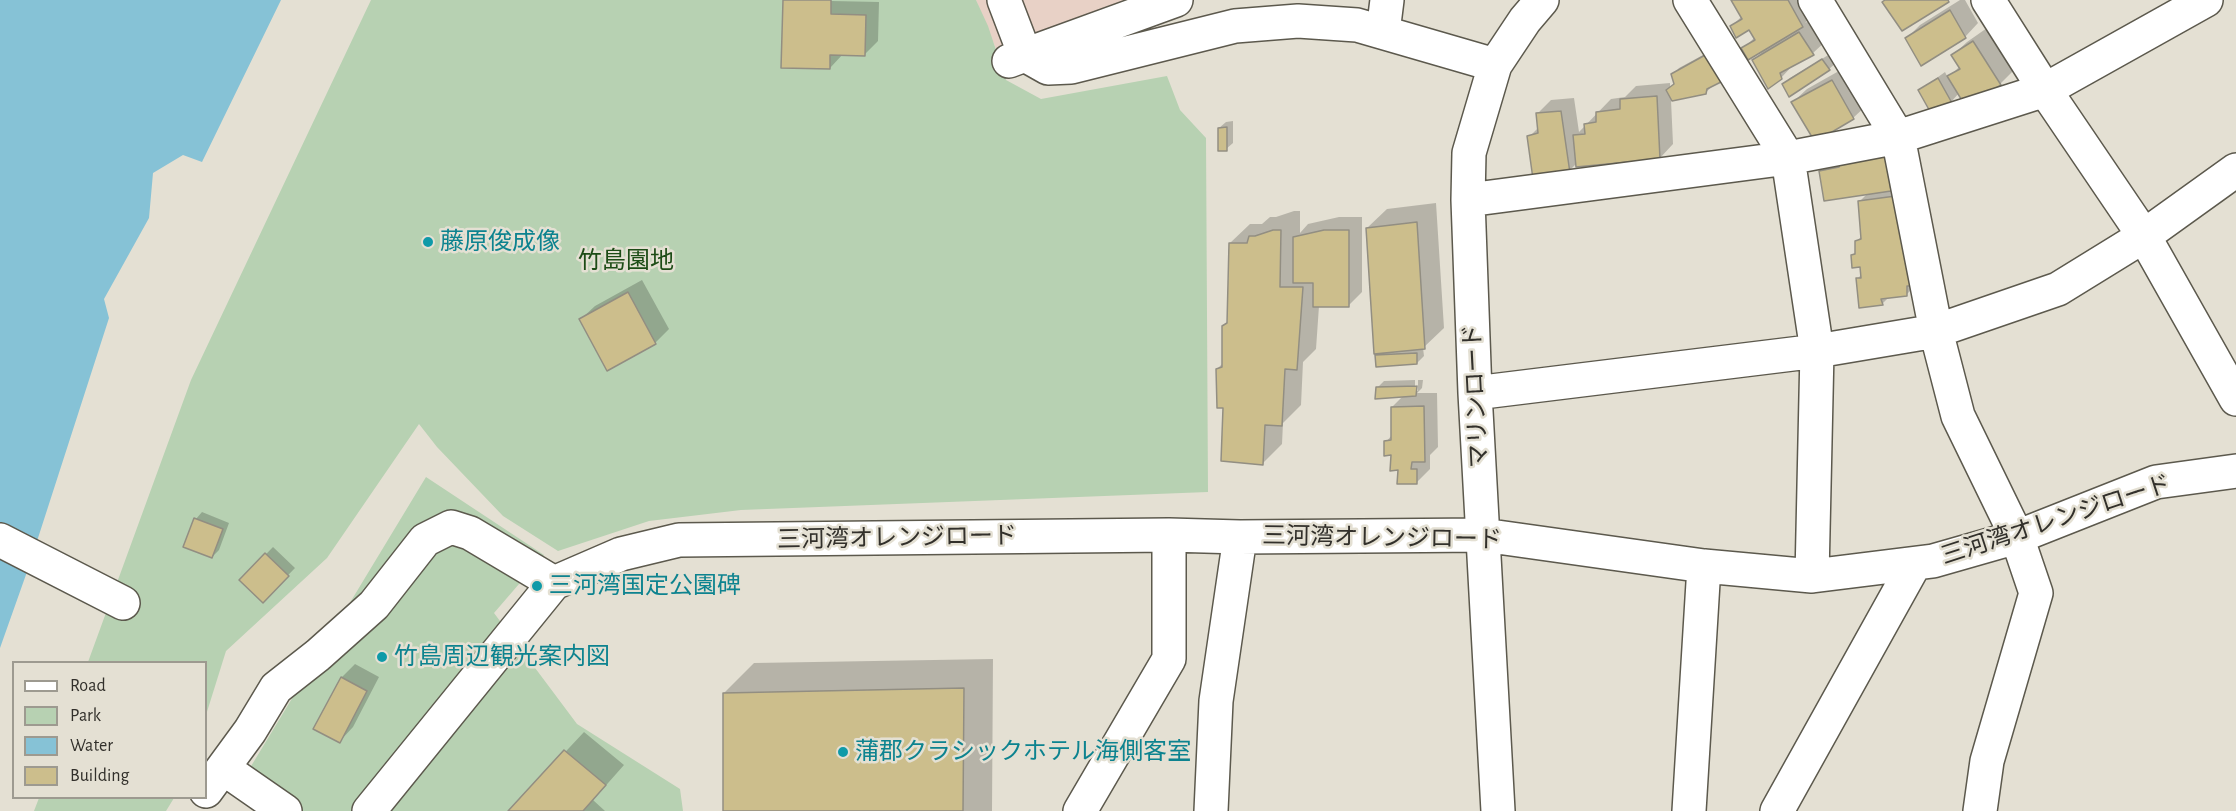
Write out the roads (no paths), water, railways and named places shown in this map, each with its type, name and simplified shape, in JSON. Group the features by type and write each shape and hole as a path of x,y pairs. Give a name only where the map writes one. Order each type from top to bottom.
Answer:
{"street":[{"path":"1004,0 1017,58"},
{"path":"1017,58 1176,0"},
{"path":"1383,32 1387,0"},
{"name":"マリンロード","path":"1498,811 1475,393 1468,200 1469,153 1495,65 1525,20 1542,0"},
{"path":"1690,0 1788,158 1817,351 1812,576"},
{"path":"1815,0 1898,137 1936,331 1958,416 2017,537 2036,593 1987,761 1980,811"},
{"path":"1988,0 2045,90 2144,236 2236,399"},
{"path":"1468,200 1788,158 1898,137 2045,90 2206,0"},
{"path":"1017,58 1048,68 1071,66 1235,26 1298,21 1357,25 1495,65"},
{"path":"1475,393 1817,351 1936,331 2058,290 2144,236 2236,170"},
{"name":"三河湾オレンジロード","path":"554,583 621,554 679,540 1169,535 1240,537 1483,535 1704,566 1812,576 1914,565 2017,537 2156,482 2236,471"},
{"path":"285,811 214,779 250,731 276,688 318,655 374,604 425,540 451,527 470,533 554,583 369,811"},
{"path":"1080,811 1170,659 1169,535"},
{"path":"1211,811 1216,701 1240,537"},
{"path":"0,540 123,603"},
{"path":"1777,811 1914,565"},
{"path":"1689,811 1704,566"}],"water":[{"path":"0,0 281,0 202,162 183,155 153,173 149,218 104,299 109,318 28,569 0,648"}],"place":[{"name":"藤原俊成像","path":"428,242"},
{"name":"三河湾国定公園碑","path":"537,586"},
{"name":"竹島周辺観光案内図","path":"382,657"},
{"name":"蒲郡クラシックホテル海側客室","path":"843,752"}],"park label":[{"name":"竹島園地","path":"626,261"}]}
